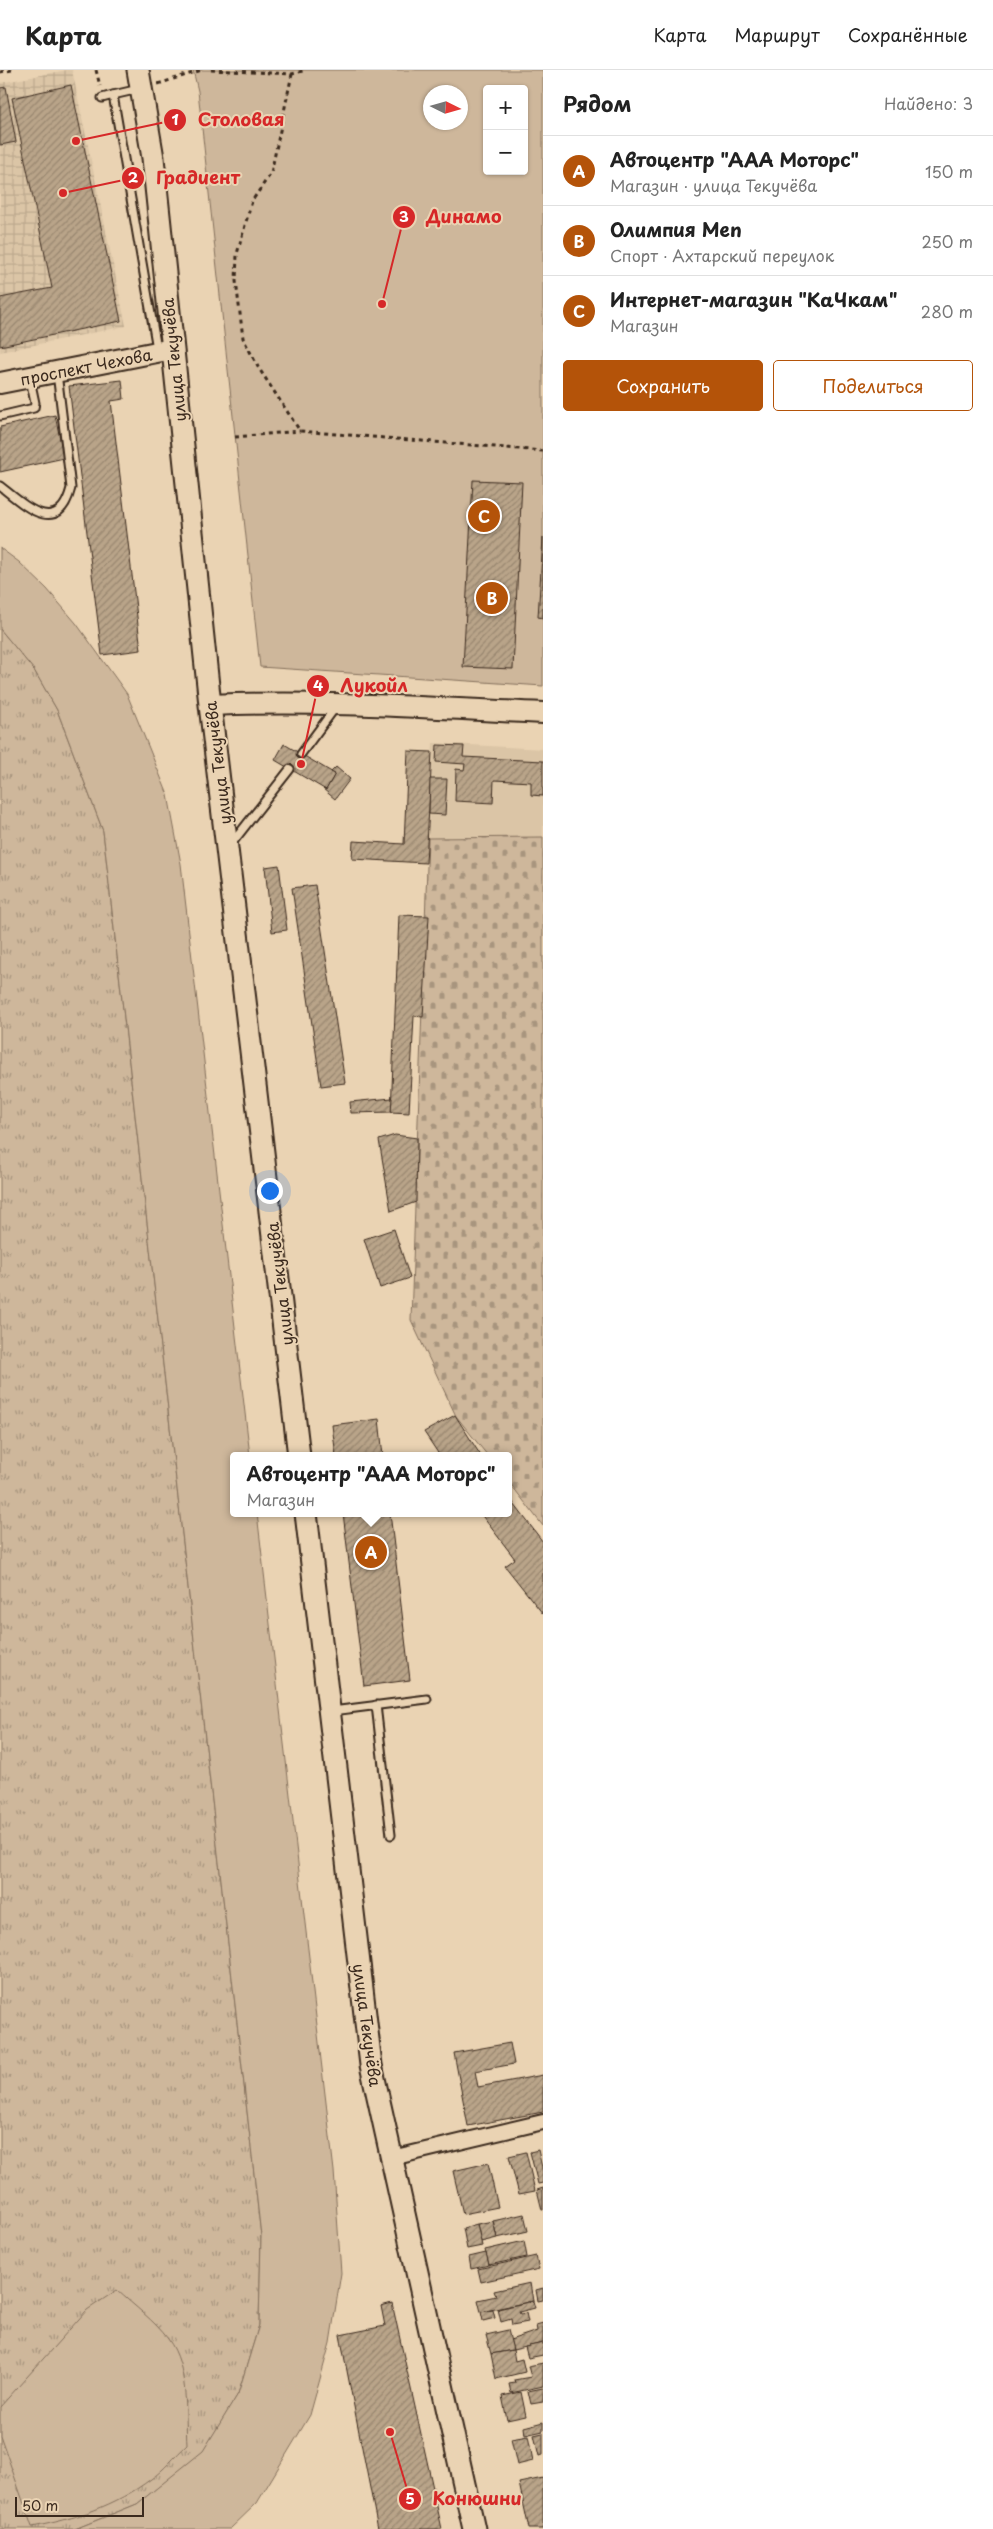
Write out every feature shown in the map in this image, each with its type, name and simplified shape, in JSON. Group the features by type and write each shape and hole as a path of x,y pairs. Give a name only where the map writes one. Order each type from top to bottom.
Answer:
{"main road":[{"name":"улица Текучёва","path":"139,80 153,158 165,351 210,705 299,1452"},
{"name":"улица Текучёва","path":"306,1517 371,2064 474,2529"}],"street":[{"name":"проспект Чехова","path":"0,384 165,351"},
{"path":"210,705 261,703 338,704 543,713"},
{"path":"392,2158 543,2122"}],"lane":[{"path":"102,98 113,95 139,80"},
{"path":"113,95 165,351"},
{"path":"0,486 34,513 44,515 54,513 68,499 71,488 57,372"},
{"path":"0,416 31,409 35,406 30,378"},
{"path":"301,754 338,704"},
{"path":"227,849 290,768"},
{"path":"329,1712 427,1698"},
{"path":"376,1705 391,1835"}],"path":[{"path":"0,72 12,70"},
{"path":"139,80 202,70"},
{"path":"212,70 292,74 306,70"},
{"path":"292,74 270,172 252,201 237,254 236,281 244,338 258,367 300,431"},
{"path":"235,437 300,431 543,451"}],"shaded area":[{"path":"72,70 126,326 0,352 0,83"},
{"path":"433,743 543,749 543,837 428,838"}],"green space":[{"path":"193,70 543,70 543,686 260,667 198,91"},
{"path":"0,548 19,562 47,589 76,623 127,694 168,795 181,864 250,1452 230,1452 230,1517 257,1517 334,2171 341,2273 330,2343 310,2415 257,2503 230,2529 75,2529 137,2504 203,2451 238,2394 259,2325 261,2236 103,831 57,710 34,670 0,629"},
{"path":"0,629 34,670 57,710 103,831 261,2236 259,2325 238,2394 203,2452 137,2504 75,2529 0,2529"},
{"path":"543,837 543,1526 512,1486 512,1452 485,1452 456,1416 411,1320 428,838"},
{"path":"117,2290 157,2326 175,2350 180,2363 185,2390 187,2445 156,2475 123,2497 94,2510 64,2520 32,2527 0,2435 0,2407 87,2310"}],"building":[{"path":"71,85 121,321 0,346 0,298 52,288 12,98"},
{"path":"6,87 16,142 0,145 0,88"},
{"path":"122,380 124,399 111,401 141,650 102,655 69,386"},
{"path":"55,415 64,458 0,472 0,427"},
{"path":"473,480 522,482 513,669 463,667"},
{"path":"543,538 543,618 538,617"},
{"path":"284,744 335,774 326,790 275,760"},
{"path":"437,745 464,746 463,757 543,761 543,796 531,795 531,782 494,780 493,803 455,801 456,769 464,770 465,764 436,762"},
{"path":"408,751 432,752 426,863 352,859 353,841 404,844"},
{"path":"336,767 350,779 335,799 323,789 326,790 335,774 331,772"},
{"path":"430,779 447,779 445,815 429,814"},
{"path":"279,865 287,930 272,932 265,867"},
{"path":"315,885 345,1083 321,1086 292,888"},
{"path":"399,915 429,916 423,1017 414,1016 409,1113 391,1112"},
{"path":"392,1098 391,1112 351,1113 350,1102"},
{"path":"395,1135 417,1138 416,1202 391,1211 379,1140"},
{"path":"394,1229 410,1278 380,1288 364,1239"},
{"path":"455,1415 478,1452 437,1452 424,1432"},
{"path":"379,1419 383,1452 335,1452 332,1425"},
{"path":"512,1501 543,1542 543,1614 505,1566 515,1559 483,1517 512,1517"},
{"path":"343,1517 390,1517 410,1680 364,1686"},
{"path":"510,2043 514,2064 475,2071 478,2087 543,2075 543,2112 468,2126 454,2053"},
{"path":"538,2150 543,2172 543,2183 538,2184 530,2152"},
{"path":"526,2152 535,2191 519,2194 509,2156"},
{"path":"488,2163 498,2207 463,2214 453,2171"},
{"path":"543,2188 543,2210 542,2210 537,2190"},
{"path":"524,2214 528,2231 497,2238 493,2221"},
{"path":"493,2221 497,2238 481,2242 477,2224"},
{"path":"477,2224 482,2246 467,2249 463,2228"},
{"path":"524,2241 527,2257 489,2265 485,2250"},
{"path":"486,2253 489,2265 471,2269 469,2257"},
{"path":"536,2256 539,2269 481,2282 478,2269"},
{"path":"530,2283 533,2301 481,2312 478,2300 496,2296 494,2291"},
{"path":"543,2288 543,2300 538,2301 536,2290"},
{"path":"533,2301 535,2308 519,2312 520,2314 526,2313 528,2322 512,2325 511,2319 501,2322 498,2309"},
{"path":"392,2303 442,2529 378,2529 340,2335 385,2326 381,2306"},
{"path":"493,2310 495,2318 483,2321 481,2312"},
{"path":"543,2323 543,2343 513,2350 510,2340 537,2331 536,2325"},
{"path":"508,2330 513,2350 491,2354 486,2335"},
{"path":"543,2343 543,2355 528,2358 525,2347"},
{"path":"513,2350 515,2361 522,2359 525,2372 496,2379 491,2354"},
{"path":"543,2363 543,2386 511,2393 509,2384 515,2383 514,2380 531,2377 528,2366"},
{"path":"543,2388 543,2402 531,2404 528,2391"},
{"path":"521,2392 526,2416 507,2420 502,2396"},
{"path":"543,2422 543,2431 525,2435 524,2427"},
{"path":"543,2433 543,2455 539,2456 534,2435"},
{"path":"528,2436 533,2461 517,2465 511,2439"},
{"path":"543,2478 543,2529 529,2529 519,2483"}],"place":[{"name":"Столовая","path":"76,141"},
{"name":"Градиент","path":"63,193"},
{"name":"Динамо","path":"382,304"},
{"name":"Интернет-магазин \"КаЧкам\"","path":"484,516"},
{"name":"Олимпия Men","path":"492,598"},
{"name":"Лукойл","path":"301,764"},
{"name":"Автоцентр \"ААА Моторс\"","path":"371,1552"},
{"name":"Конюшни","path":"390,2432"}]}
